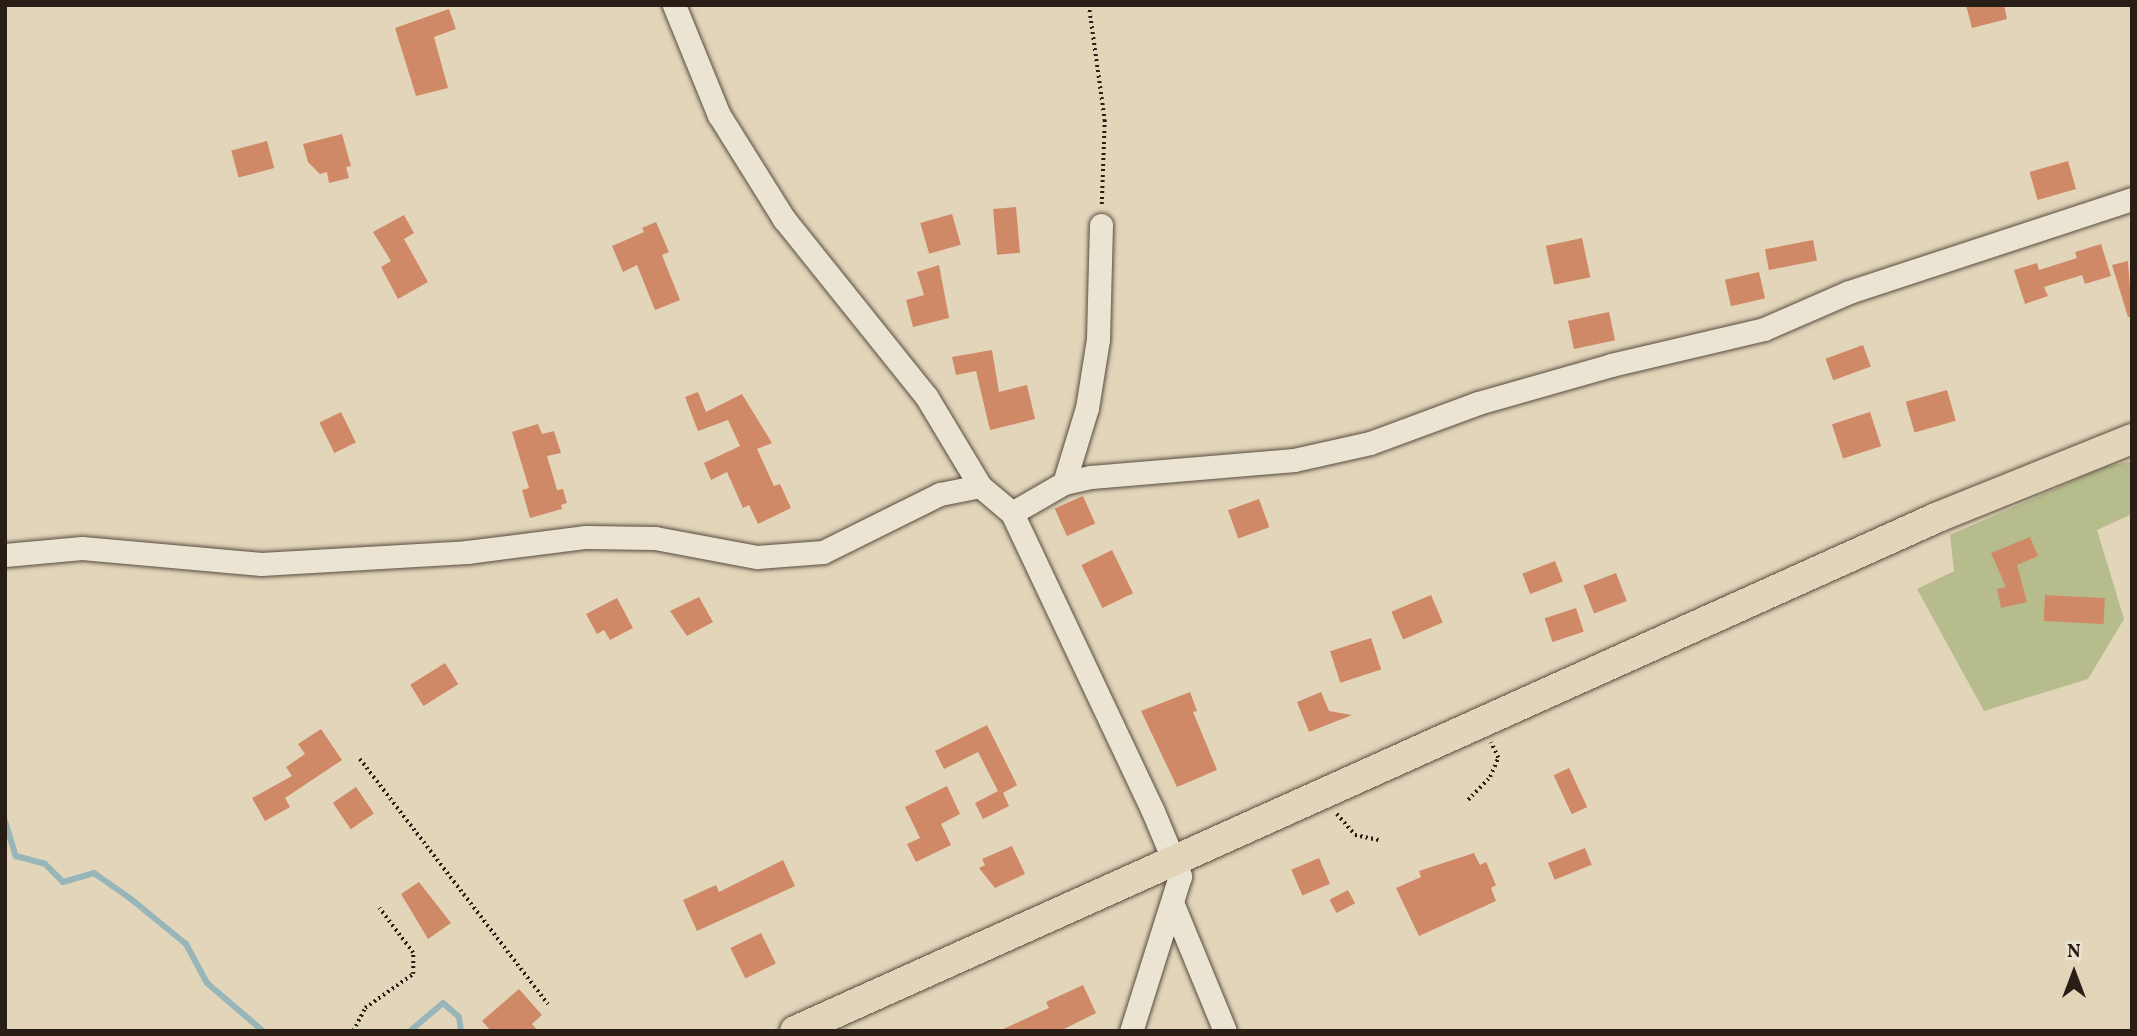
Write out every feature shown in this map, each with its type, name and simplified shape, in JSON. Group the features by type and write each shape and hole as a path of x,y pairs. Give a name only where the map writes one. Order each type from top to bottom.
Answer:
{"main road":[{"path":"795,1031 1938,517 2132,439"}],"street":[{"path":"674,5 719,115 778,209 926,396 980,485 1012,513 1174,861 1180,876 1173,905 1131,1031"},
{"path":"1012,513 1064,483 1091,477 1294,460 1370,443 1478,403 1611,365 1764,329 1849,292 2132,199"},
{"path":"1064,483 1087,408 1098,339 1101,225"},
{"path":"5,555 82,548 261,564 467,552 586,537 654,538 770,556 823,552 940,494 980,485"},
{"path":"1173,905 1225,1031"}],"path":[{"path":"1089,5 1105,120 1101,225"},
{"path":"1468,800 1490,777 1498,758 1480,722"},
{"path":"360,759 548,1004"},
{"path":"1326,792 1338,816 1355,835 1378,839"},
{"path":"353,1031 365,1009 413,974 413,953 379,908"}],"green space":[{"path":"2132,461 2132,514 2097,530 2124,619 2088,679 1984,711 1917,589 1954,571 1950,535 2105,467"}],"building":[{"path":"1966,5 2004,5 2007,19 1972,28"},
{"path":"449,9 456,29 434,37 448,88 416,96 395,28"},
{"path":"342,134 351,166 346,167 349,178 329,183 327,172 320,174 308,162 303,144"},
{"path":"267,141 274,168 239,178 231,151"},
{"path":"2068,161 2076,189 2038,200 2030,172"},
{"path":"1016,207 1020,253 997,255 993,209"},
{"path":"952,214 961,245 929,254 920,223"},
{"path":"404,215 414,233 404,239 428,282 398,299 381,267 391,261 373,232"},
{"path":"656,222 669,252 662,255 680,300 655,310 637,265 623,272 612,246 644,232 642,228"},
{"path":"1582,238 1590,277 1554,285 1546,246"},
{"path":"1813,240 1817,261 1769,270 1765,249"},
{"path":"2101,244 2111,276 2085,284 2082,275 2044,287 2048,296 2025,304 2014,270 2037,263 2039,270 2077,258 2075,252"},
{"path":"2128,261 2132,317 2128,317 2112,265"},
{"path":"939,265 949,318 913,327 906,300 924,295 917,272"},
{"path":"1759,272 1765,298 1731,306 1725,280"},
{"path":"1609,312 1615,340 1574,349 1568,321"},
{"path":"1863,345 1871,367 1833,380 1825,359"},
{"path":"992,350 999,392 1027,385 1035,419 990,430 976,371 956,375 952,357"},
{"path":"1947,390 1956,421 1914,433 1906,402"},
{"path":"698,392 706,412 742,394 772,443 757,449 774,486 780,484 791,508 758,524 749,505 743,508 727,472 711,480 704,463 740,446 728,420 698,431 685,397"},
{"path":"341,412 356,443 334,453 319,423"},
{"path":"1870,412 1881,446 1843,459 1832,424"},
{"path":"538,424 542,434 554,431 561,453 547,456 557,490 563,489 567,503 561,505 562,509 530,518 522,490 529,488 512,432"},
{"path":"1083,496 1095,523 1067,536 1055,509"},
{"path":"1259,499 1269,527 1238,538 1228,510"},
{"path":"2030,537 2038,556 2017,565 2027,602 2001,608 1997,589 2006,587 1991,553"},
{"path":"1112,550 1133,593 1102,608 1081,565"},
{"path":"1555,561 1563,582 1530,594 1522,574"},
{"path":"1616,573 1627,601 1594,614 1583,586"},
{"path":"1431,595 1443,623 1403,639 1391,612"},
{"path":"2045,595 2105,598 2104,624 2044,621"},
{"path":"699,597 713,622 687,636 670,611"},
{"path":"617,598 633,628 610,640 604,630 597,634 586,614"},
{"path":"1576,608 1584,632 1552,642 1545,618"},
{"path":"1371,638 1381,669 1340,683 1330,651"},
{"path":"445,663 458,684 423,706 410,685"},
{"path":"1190,692 1197,711 1193,712 1217,770 1177,787 1141,711"},
{"path":"1321,692 1329,711 1352,715 1309,732 1297,702"},
{"path":"987,725 1017,785 1003,793 1009,806 983,819 975,803 998,791 978,752 944,769 935,751"},
{"path":"321,729 342,760 285,798 290,807 265,821 252,798 292,776 286,767 305,754 298,744"},
{"path":"1569,768 1587,807 1572,814 1554,775"},
{"path":"947,786 960,814 941,824 951,845 916,862 907,844 920,838 905,807"},
{"path":"356,787 374,814 351,829 333,803"},
{"path":"1012,846 1025,874 995,888 979,868 985,865 982,859"},
{"path":"1585,848 1592,865 1555,880 1548,863"},
{"path":"1474,853 1480,865 1486,862 1496,885 1491,888 1496,901 1419,936 1396,888 1421,877 1419,871"},
{"path":"1319,858 1330,884 1302,895 1291,870"},
{"path":"783,860 795,886 697,931 683,900 716,885 719,892"},
{"path":"419,882 451,923 428,939 401,894"},
{"path":"1348,890 1355,903 1337,913 1329,900"},
{"path":"761,933 776,964 745,978 730,948"},
{"path":"1083,985 1096,1013 1060,1031 999,1031 1049,1008 1046,1002"},
{"path":"519,989 542,1015 532,1024 538,1031 491,1031 482,1021"}],"waterway":[{"path":"5,821 16,856 45,864 63,882 94,873 131,899 186,944 207,983 263,1031"},
{"path":"410,1031 443,1003 459,1017 461,1031"}]}
